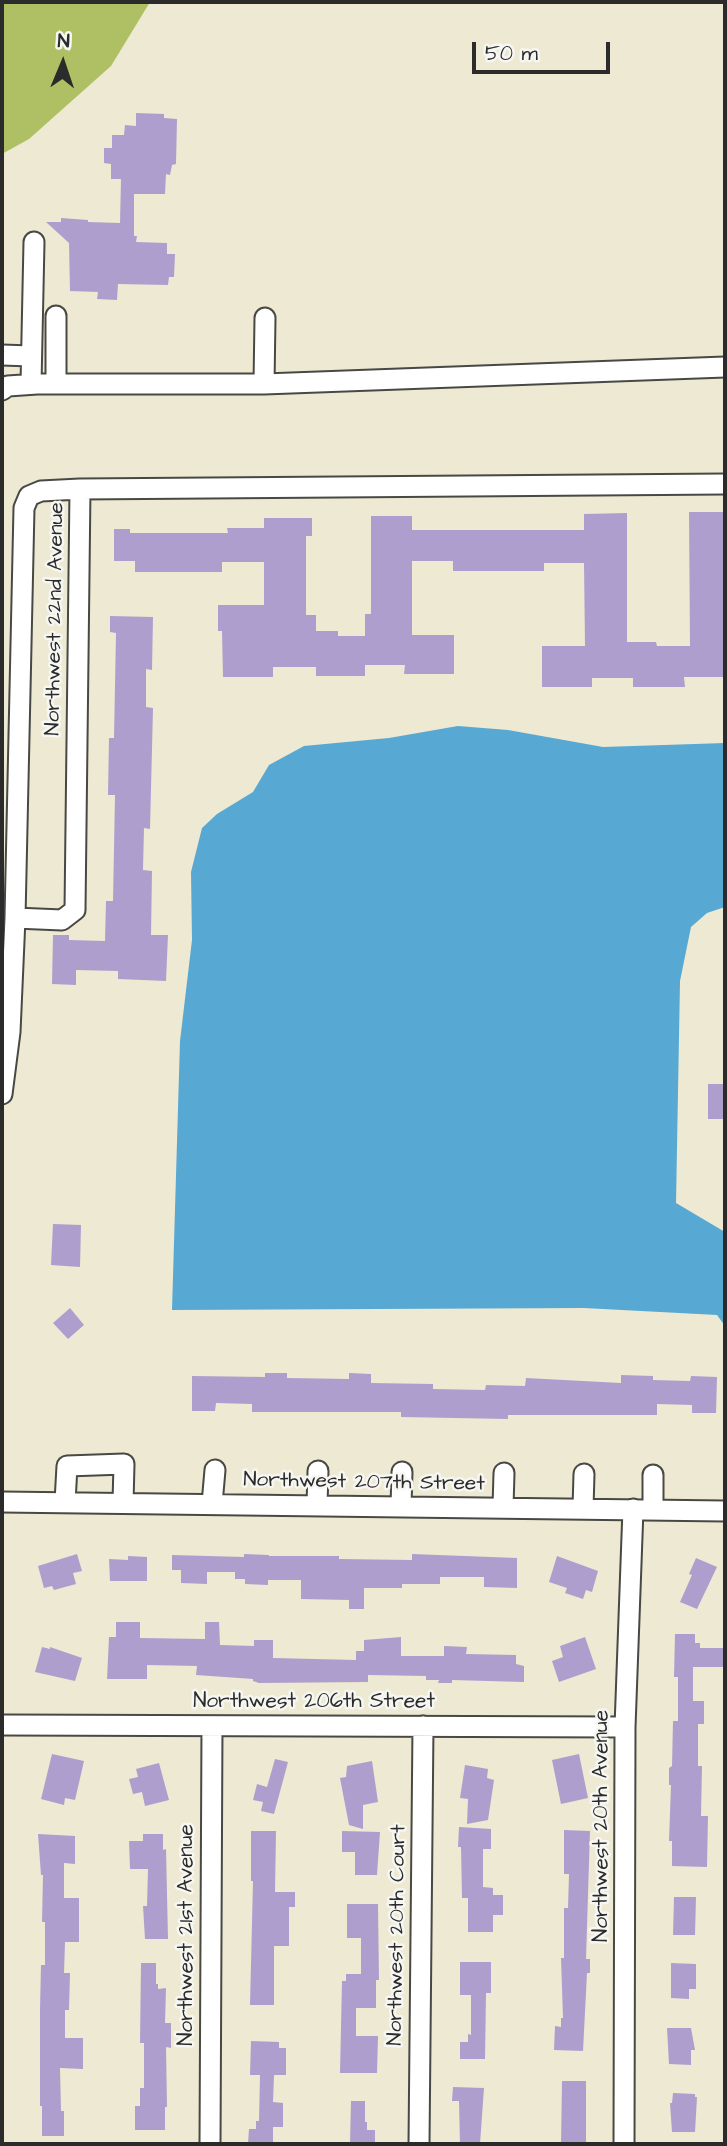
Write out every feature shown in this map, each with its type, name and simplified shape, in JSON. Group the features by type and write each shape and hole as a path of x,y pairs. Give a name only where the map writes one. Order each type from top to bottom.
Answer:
{"street":[{"path":"31,384 34,242"},
{"path":"56,316 56,384"},
{"path":"264,384 265,318"},
{"path":"2,355 31,356"},
{"path":"2,390 8,386 31,384 264,384 725,367"},
{"path":"80,489 725,484"},
{"name":"Northwest 22nd Avenue","path":"2,1094 15,918 24,508 29,496 41,491 80,489 75,910 62,920 15,918"},
{"path":"65,1502 67,1465 124,1464 123,1503"},
{"path":"212,1504 215,1470"},
{"path":"317,1505 318,1471"},
{"path":"401,1506 402,1472"},
{"path":"503,1507 504,1473"},
{"path":"583,1508 584,1474"},
{"name":"Northwest 20th Avenue","path":"624,2144 625,1727 643,1509 653,1475"},
{"name":"Northwest 207th Street","path":"2,1502 725,1511"},
{"name":"Northwest 206th Street","path":"2,1725 625,1727"},
{"name":"Northwest 21st Avenue","path":"209,2144 212,1726"},
{"name":"Northwest 20th Court","path":"419,2144 423,1726"}],"green space":[{"path":"2,2 150,2 111,66 29,139 2,154"}],"water":[{"path":"458,726 508,730 603,747 725,743 725,907 707,913 691,927 680,981 676,1203 725,1232 725,1326 717,1315 584,1308 172,1310 180,1041 192,940 191,872 202,828 217,814 253,792 269,765 304,746 389,738"}],"building":[{"path":"136,113 164,114 164,118 177,119 176,164 172,165 170,175 166,174 165,194 134,194 136,242 167,243 167,254 175,254 174,277 169,277 168,285 118,284 117,300 97,299 98,292 70,291 69,243 46,222 61,222 61,218 120,223 121,179 111,179 111,164 104,163 104,148 112,148 112,135 124,135 125,125 136,126"},
{"path":"689,512 725,512 725,677 684,677 685,687 633,687 633,678 592,678 592,687 542,687 542,646 585,646 584,563 544,563 544,571 453,571 453,561 412,561 412,635 454,635 454,674 404,674 405,665 365,665 365,676 316,676 316,667 273,667 273,677 223,677 222,631 218,631 218,605 264,605 264,562 222,562 222,572 135,572 135,561 114,561 114,529 130,529 130,533 228,533 227,528 264,528 264,518 312,518 312,536 306,536 306,615 316,615 316,631 338,631 338,636 365,636 365,614 371,614 371,516 412,516 412,530 584,530 584,514 627,513 627,642 690,646"},
{"path":"110,616 153,617 152,670 146,669 146,707 153,708 150,829 144,828 143,870 152,871 151,935 168,935 166,981 118,979 118,971 76,970 76,985 52,984 53,935 69,935 69,940 105,941 106,901 113,901 115,795 108,795 109,738 114,738 116,633 110,632"},
{"path":"708,1084 725,1084 725,1119 708,1119"},
{"path":"53,1224 81,1225 80,1267 51,1265"},
{"path":"70,1308 84,1325 68,1339 53,1323"},
{"path":"265,1373 287,1373 287,1378 349,1379 349,1373 371,1374 371,1383 433,1384 433,1389 485,1390 486,1385 525,1386 526,1378 621,1383 621,1375 653,1376 653,1380 690,1381 691,1376 717,1377 716,1413 692,1413 692,1405 657,1404 657,1415 508,1415 508,1419 401,1417 401,1412 252,1412 252,1404 216,1403 215,1411 192,1411 192,1376 265,1377"},
{"path":"77,1554 82,1571 73,1573 76,1584 54,1590 52,1586 44,1588 38,1566"},
{"path":"244,1554 339,1556 339,1559 412,1560 412,1554 517,1558 517,1588 484,1587 484,1577 440,1577 440,1584 364,1588 364,1609 349,1609 349,1600 301,1599 301,1580 268,1580 268,1585 245,1584 245,1579 235,1579 235,1572 207,1572 207,1584 181,1583 181,1570 172,1570 172,1555 244,1557"},
{"path":"128,1556 147,1557 147,1581 110,1581 109,1559 128,1560"},
{"path":"557,1556 598,1571 592,1592 586,1590 583,1599 565,1593 567,1588 549,1582"},
{"path":"696,1558 717,1567 697,1609 680,1602"},
{"path":"116,1622 140,1622 140,1638 205,1639 205,1622 219,1622 220,1645 254,1646 254,1640 273,1640 273,1658 356,1660 356,1651 364,1651 364,1640 401,1637 401,1656 444,1656 444,1646 467,1647 466,1654 516,1655 516,1664 524,1666 524,1682 452,1680 452,1683 438,1683 439,1680 426,1680 426,1676 368,1675 368,1682 259,1683 253,1679 196,1675 197,1666 147,1665 147,1679 107,1679 109,1637 116,1637"},
{"path":"675,1634 695,1634 695,1643 700,1643 700,1648 725,1648 725,1667 693,1667 693,1701 704,1701 704,1724 698,1724 698,1766 702,1766 701,1816 708,1816 707,1867 672,1866 672,1841 669,1841 669,1768 672,1766 673,1721 678,1721 678,1677 674,1677"},
{"path":"585,1637 596,1669 559,1682 552,1661 563,1657 560,1646"},
{"path":"42,1647 50,1647 82,1658 75,1681 35,1672"},
{"path":"52,1754 84,1761 75,1800 65,1798 64,1805 41,1799"},
{"path":"579,1754 588,1798 561,1804 552,1760"},
{"path":"275,1759 288,1762 274,1814 261,1811 263,1802 253,1800 257,1784 267,1787"},
{"path":"372,1761 378,1802 363,1805 363,1829 349,1825 340,1778 346,1777 347,1766"},
{"path":"159,1763 169,1800 145,1806 142,1792 133,1794 129,1779 138,1777 136,1769"},
{"path":"465,1765 488,1769 487,1778 494,1780 488,1820 467,1824 468,1799 460,1798"},
{"path":"459,1827 491,1829 491,1849 483,1849 483,1887 493,1888 493,1895 503,1895 503,1915 493,1915 493,1932 468,1932 468,1898 462,1898"},
{"path":"564,1830 590,1831 586,1959 590,1959 590,1973 587,1973 583,2051 554,2050 555,2026 561,2027 563,2018 561,1958 564,1958 564,1908 568,1908 569,1874 564,1874"},
{"path":"251,1831 276,1831 275,1892 295,1892 295,1907 289,1907 289,1946 274,1946 274,2005 250,2005 253,1881"},
{"path":"342,1831 380,1832 377,1875 355,1875 355,1852 342,1852"},
{"path":"38,1834 75,1836 75,1864 64,1863 64,1898 79,1898 79,1942 65,1942 64,1973 70,1973 69,2010 65,2010 65,2038 83,2038 83,2069 60,2068 64,2136 42,2136 40,2009 41,1965 45,1965 45,1922 42,1922 43,1875"},
{"path":"143,1834 163,1834 163,1850 166,1849 168,1939 145,1939 143,1906 147,1906 148,1869 130,1869 129,1841 143,1841"},
{"path":"674,1897 696,1897 695,1935 673,1935"},
{"path":"347,1904 378,1904 379,1980 376,1980 376,2008 356,2008 356,2036 378,2036 377,2073 340,2073 342,1981 346,1981 346,1974 361,1974 361,1938 347,1938"},
{"path":"460,1962 491,1962 491,1993 486,1993 485,2059 460,2059 460,2042 468,2042 468,2034 471,2035 471,1995 460,1995"},
{"path":"141,1963 156,1963 158,1989 166,1988 165,2023 171,2023 171,2048 166,2047 165,2130 135,2130 135,2106 140,2106 140,2088 144,2088 144,2043 140,2043"},
{"path":"671,1963 696,1964 696,1989 689,1989 689,1999 671,1998"},
{"path":"667,2028 691,2028 695,2050 691,2050 691,2065 669,2064"},
{"path":"251,2041 279,2042 279,2048 286,2048 286,2075 274,2075 273,2102 283,2103 283,2127 273,2127 273,2144 248,2144 249,2129 256,2129 256,2121 259,2121 260,2075 250,2075"},
{"path":"562,2081 586,2081 586,2144 561,2144"},
{"path":"453,2087 484,2088 480,2144 460,2144 459,2101 452,2101"},
{"path":"673,2093 695,2094 697,2097 695,2132 672,2132 670,2103"},
{"path":"351,2101 365,2101 365,2122 367,2130 375,2130 375,2144 350,2144"}]}
